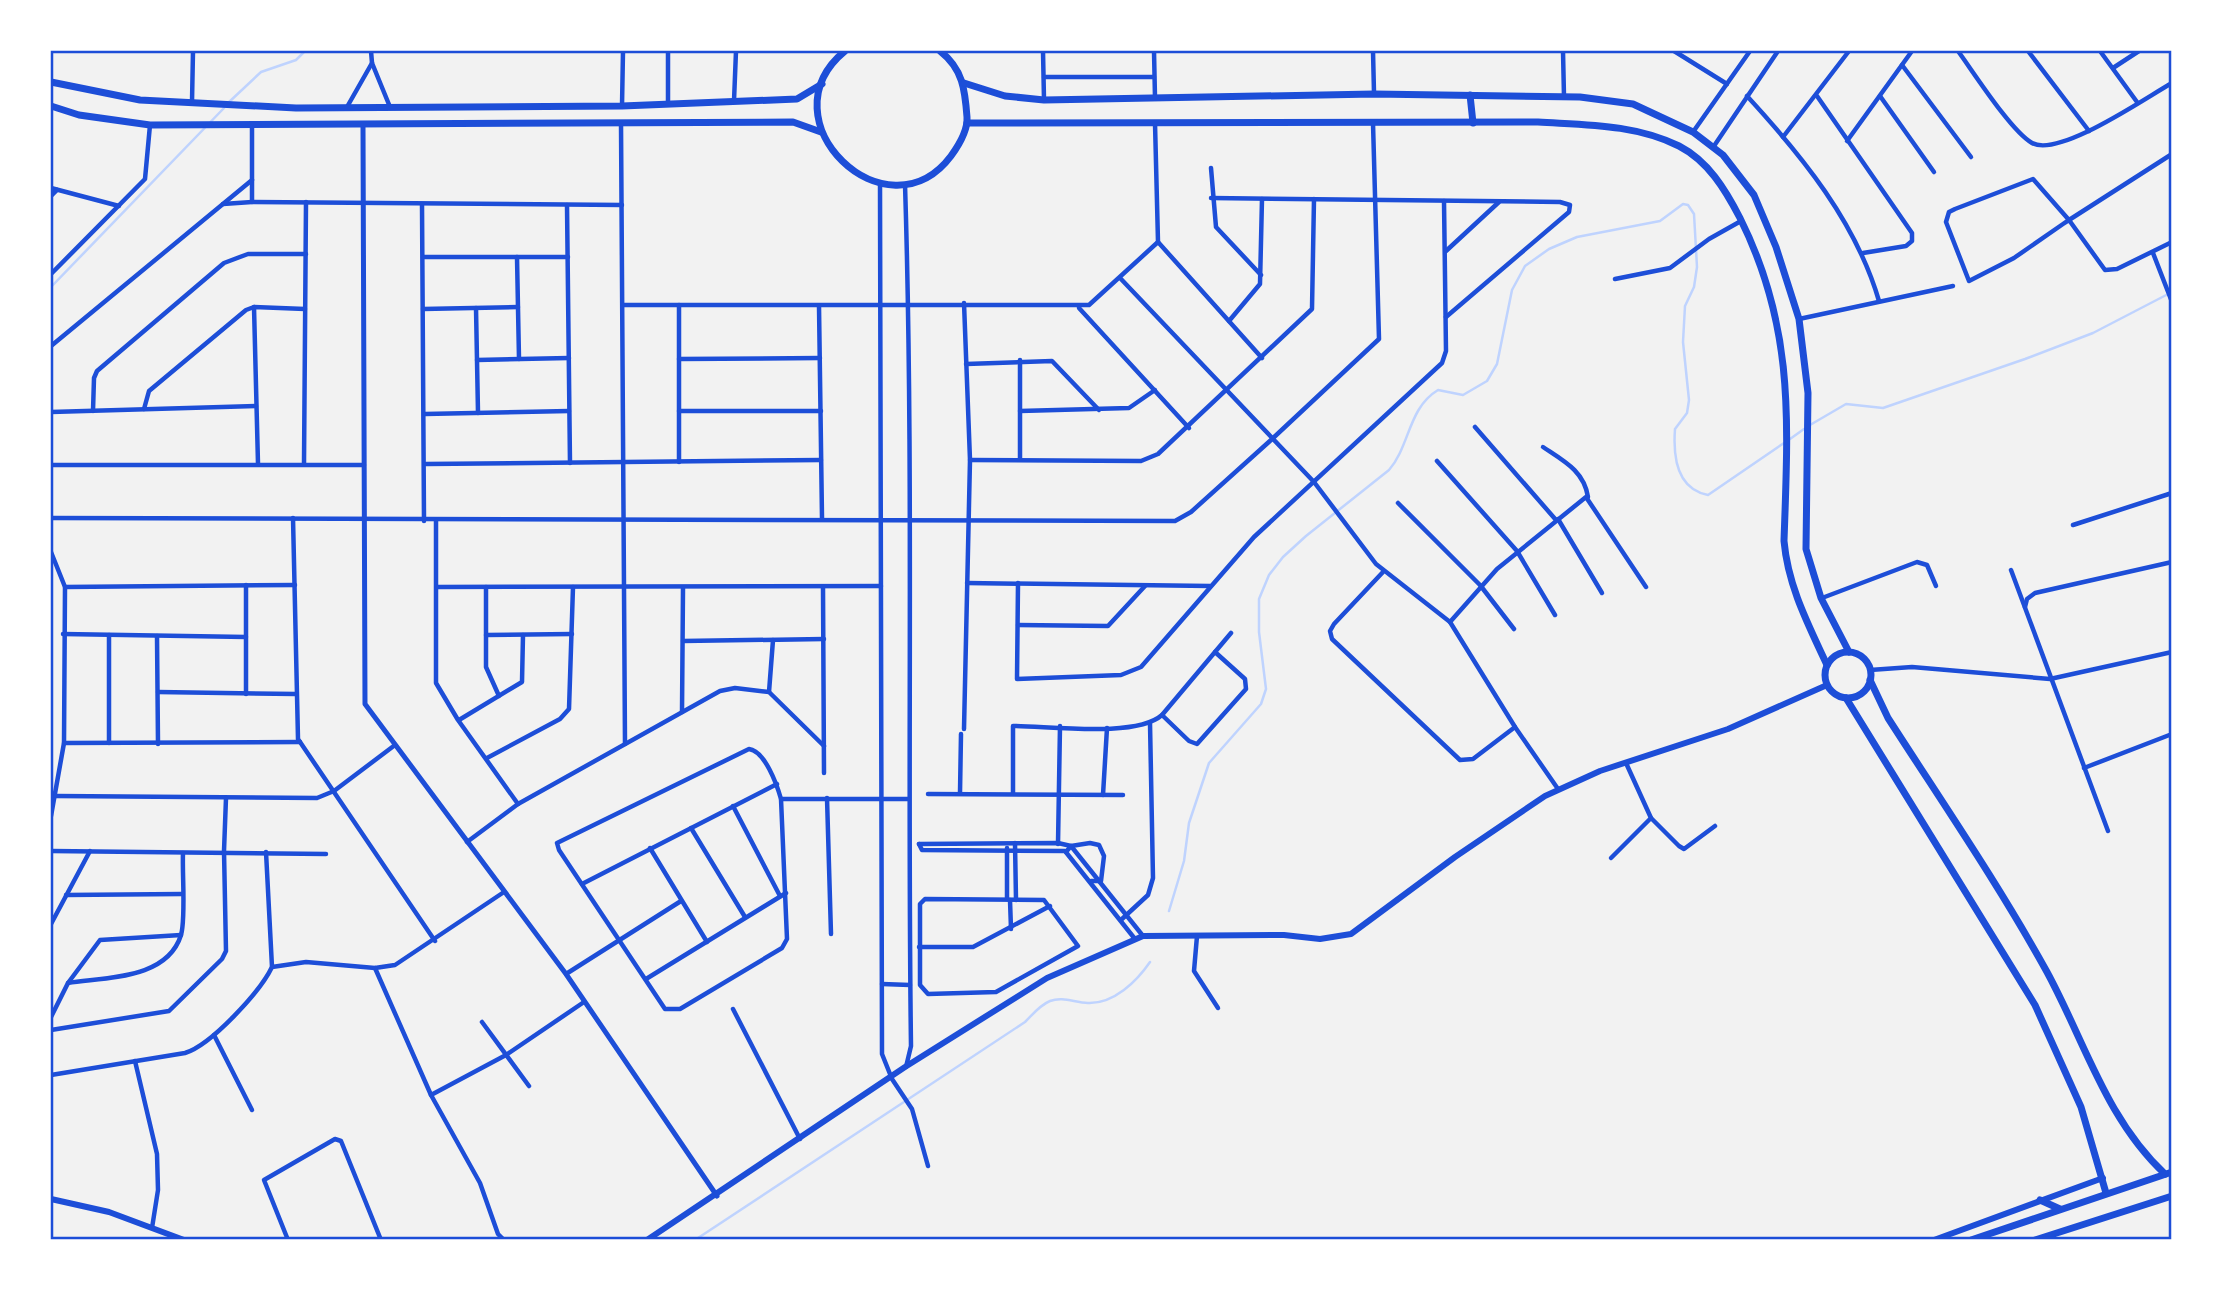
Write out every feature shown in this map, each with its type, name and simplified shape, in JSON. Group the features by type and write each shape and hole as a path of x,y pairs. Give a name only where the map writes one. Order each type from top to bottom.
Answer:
{"main road":[{"path":"845,51 829,69 822,85 818,110 821,132 834,156 855,174 880,183 905,184 927,177 946,163 960,145 967,123 964,83 940,51"},
{"path":"51,82 101,94 192,105 346,107 622,106 797,99 822,85"},
{"path":"964,83 1005,96 1044,100 1374,94 1606,99 1633,104 1693,132 1713,146 1735,169 1759,206 1799,319 1809,419 1806,549 1821,598 1849,652 1866,661 1870,680 1888,718 2048,973 2115,1115 2147,1157 2168,1173"},
{"path":"1471,95 1473,123"},
{"path":"51,106 79,115 150,125 793,122 821,132"},
{"path":"967,123 1473,123 1609,126 1665,140 1682,148 1710,170 1741,221 1767,284 1782,340 1787,433 1784,541 1786,565 1802,611 1827,665 1827,685 1835,694 1846,698 1862,693 1870,680"},
{"path":"1827,665 1840,654 1849,652"},
{"path":"647,1240 717,1196 905,1068 1047,978 1143,936 1284,935 1320,939 1352,934 1519,811 1558,789 1728,729 1827,685"},
{"path":"1846,698 2035,1005 2081,1107 2106,1193"},
{"path":"1971,1240 2168,1173"},
{"path":"1934,1240 2103,1178"},
{"path":"2035,1240 2172,1196"},
{"path":"51,1199 109,1212 184,1240"},
{"path":"2040,1200 2060,1209"},
{"path":"503,1240 551,1240"}],"street":[{"path":"192,105 193,51"},
{"path":"371,51 372,63 390,107"},
{"path":"622,106 623,51"},
{"path":"668,51 668,103"},
{"path":"734,101 736,51"},
{"path":"1043,51 1044,100"},
{"path":"1154,51 1155,98"},
{"path":"1373,51 1374,94"},
{"path":"1563,51 1564,97"},
{"path":"1674,51 1681,52 1727,84"},
{"path":"1693,132 1750,51"},
{"path":"1713,146 1778,51"},
{"path":"1783,137 1849,51"},
{"path":"1847,141 1912,51"},
{"path":"1958,51 2031,142 2042,147 2053,146 2089,131 2172,83"},
{"path":"2028,51 2089,131"},
{"path":"2100,51 2137,102"},
{"path":"2113,68 2139,51"},
{"path":"346,107 372,63"},
{"path":"1902,65 1971,157"},
{"path":"1044,77 1154,77"},
{"path":"1747,96 1783,137 1838,210 1863,253 1880,301"},
{"path":"1817,96 1913,238 1906,246 1863,253"},
{"path":"1880,96 1934,172"},
{"path":"1155,122 1158,242 1262,358"},
{"path":"51,519 1175,521 1191,512 1379,338 1373,123"},
{"path":"621,124 625,744"},
{"path":"51,274 145,178 150,125"},
{"path":"252,125 252,202"},
{"path":"363,126 366,704 566,974 717,1196"},
{"path":"2172,154 2069,220 2014,258 1969,281 1946,222 1949,212 2031,179 2038,180 2069,220 2105,270 2118,269 2172,242"},
{"path":"1211,168 1211,198 1216,227 1262,275"},
{"path":"51,346 252,180"},
{"path":"880,183 882,1054 891,1079 910,1106 928,1166"},
{"path":"905,184 909,306 908,799 911,1046 905,1068"},
{"path":"51,196 54,189 119,206"},
{"path":"1211,198 1560,202 1571,207 1569,212 1446,318"},
{"path":"1229,321 1259,287 1262,275 1262,198"},
{"path":"970,460 1141,461 1158,454 1189,428 1312,309 1314,199"},
{"path":"1018,583 1017,678 1121,675 1135,671 1254,537 1437,370 1446,351 1444,201"},
{"path":"223,204 306,202 622,205"},
{"path":"304,464 306,202"},
{"path":"1446,251 1499,202"},
{"path":"422,204 426,464 424,521"},
{"path":"567,205 570,463"},
{"path":"1615,279 1657,273 1678,264 1741,221"},
{"path":"623,305 909,306 964,303 1078,307 1096,301 1158,242"},
{"path":"2153,253 2171,300"},
{"path":"93,411 94,378 97,371 224,263 248,254 306,254"},
{"path":"423,257 568,257"},
{"path":"517,257 519,359"},
{"path":"1121,279 1226,393 1314,482 1383,572 1450,622 1515,727 1558,789"},
{"path":"1799,319 1953,286"},
{"path":"960,793 970,460 964,303"},
{"path":"679,305 679,461"},
{"path":"144,409 149,391 240,314 254,306 305,309"},
{"path":"254,306 258,464"},
{"path":"820,306 822,519"},
{"path":"423,309 518,307"},
{"path":"1078,307 1189,428"},
{"path":"476,308 478,413"},
{"path":"477,360 569,358"},
{"path":"679,359 820,358"},
{"path":"966,364 1047,359 1057,363 1098,410"},
{"path":"1020,360 1020,460"},
{"path":"1020,411 1134,407 1155,390"},
{"path":"51,412 256,406"},
{"path":"425,414 569,411"},
{"path":"679,411 821,411"},
{"path":"1475,427 1557,520 1602,593"},
{"path":"1543,447 1580,473 1588,497 1646,587"},
{"path":"426,464 821,460"},
{"path":"1437,461 1517,551 1555,615"},
{"path":"51,465 364,465"},
{"path":"2073,525 2172,494"},
{"path":"1450,622 1480,585 1517,551 1588,497"},
{"path":"1398,503 1480,585 1514,629"},
{"path":"293,518 295,730 300,743 435,941"},
{"path":"436,521 436,683 458,720 518,804"},
{"path":"51,552 65,587 64,743 51,816"},
{"path":"1821,598 1917,562 1927,565 1936,586"},
{"path":"2025,607 2027,598 2035,593 2172,562"},
{"path":"2011,570 2108,831"},
{"path":"1383,572 1334,624 1330,631 1332,639 1460,760 1473,759 1515,727"},
{"path":"966,583 1211,586"},
{"path":"246,585 246,694"},
{"path":"65,587 295,585"},
{"path":"1018,625 1108,625 1146,585"},
{"path":"437,587 626,589 881,586"},
{"path":"486,587 487,673 499,696"},
{"path":"486,758 566,714 570,698 573,587"},
{"path":"823,587 824,773"},
{"path":"682,713 683,588"},
{"path":"1013,793 1013,726 1107,728 1150,723 1162,715 1231,633"},
{"path":"63,634 246,637"},
{"path":"486,635 572,634"},
{"path":"108,743 109,635"},
{"path":"157,635 158,744"},
{"path":"458,720 522,682 523,635"},
{"path":"682,641 824,639"},
{"path":"769,692 773,640"},
{"path":"1162,715 1189,741 1197,744 1246,689 1245,679 1215,652"},
{"path":"1870,670 1912,667 2050,679 2172,654"},
{"path":"467,842 518,804 728,689 769,692 824,747"},
{"path":"158,692 296,694"},
{"path":"1122,919 1148,894 1153,878 1150,723"},
{"path":"1058,851 1060,726"},
{"path":"1103,795 1107,728"},
{"path":"2084,768 2172,734"},
{"path":"64,743 300,743"},
{"path":"56,796 317,798 334,790 395,746"},
{"path":"749,748 758,752 777,784 781,799 787,939 782,948 674,1011 665,1009 557,846 561,838 749,748"},
{"path":"1626,763 1651,818 1684,849 1715,826"},
{"path":"582,884 777,784"},
{"path":"928,794 1123,795"},
{"path":"51,1030 160,1013 178,1006 215,968 226,951 226,798"},
{"path":"827,798 831,934"},
{"path":"781,799 908,799"},
{"path":"733,806 780,896"},
{"path":"1611,858 1651,818"},
{"path":"691,828 745,917"},
{"path":"1101,880 1104,856 1099,845 1090,843 1071,846 1015,842 919,844 921,850 1015,849 1066,852 1122,919 1135,939"},
{"path":"1011,929 1015,842"},
{"path":"931,843 931,850"},
{"path":"956,843 956,850"},
{"path":"1007,843 1011,900"},
{"path":"1071,846 1101,880 1143,936"},
{"path":"1066,852 1071,846"},
{"path":"650,848 707,942"},
{"path":"51,851 326,854"},
{"path":"51,924 90,851"},
{"path":"51,1075 193,1050 214,1035 265,980 272,967 266,852"},
{"path":"68,982 148,970 158,965 181,935 183,853"},
{"path":"1091,881 1101,880"},
{"path":"272,967 306,962 375,968 395,965 435,941 504,892"},
{"path":"646,979 786,893"},
{"path":"66,895 182,894"},
{"path":"923,899 1039,899 1050,906 1078,946 996,992 924,993 919,985 920,904 923,899"},
{"path":"566,974 681,901"},
{"path":"919,947 973,947 1050,906"},
{"path":"51,1017 68,982 100,940 181,935"},
{"path":"1197,936 1194,971 1218,1008"},
{"path":"375,968 431,1095 480,1183 498,1234 503,1240"},
{"path":"881,984 910,985"},
{"path":"431,1095 506,1055 584,1002"},
{"path":"733,1009 800,1139"},
{"path":"482,1022 529,1087"},
{"path":"214,1035 252,1110"},
{"path":"135,1061 157,1154 158,1190 152,1228"},
{"path":"288,1240 263,1184 266,1178 338,1139 381,1240"}],"waterway":[{"path":"228,103 261,72 296,60 305,51"},
{"path":"51,287 224,108"},
{"path":"1169,911 1184,861 1189,823 1209,763 1261,704 1266,689 1259,632 1259,599 1269,575 1283,557 1306,536 1389,470 1415,417 1428,398 1438,390 1463,395 1487,381 1497,364 1512,290 1525,266 1549,249 1577,237 1660,221 1683,204 1688,205 1694,214 1697,267 1694,287 1685,306 1683,342 1689,400 1687,413 1675,429 1679,470 1689,486 1708,495 1784,443"},
{"path":"1810,425 1846,404 1883,408 2025,359 2093,333 2172,292"},
{"path":"1790,439 1804,429"},
{"path":"695,1240 1025,1022 1046,1003 1060,999 1088,1003 1107,1000 1132,984 1150,962"}]}
